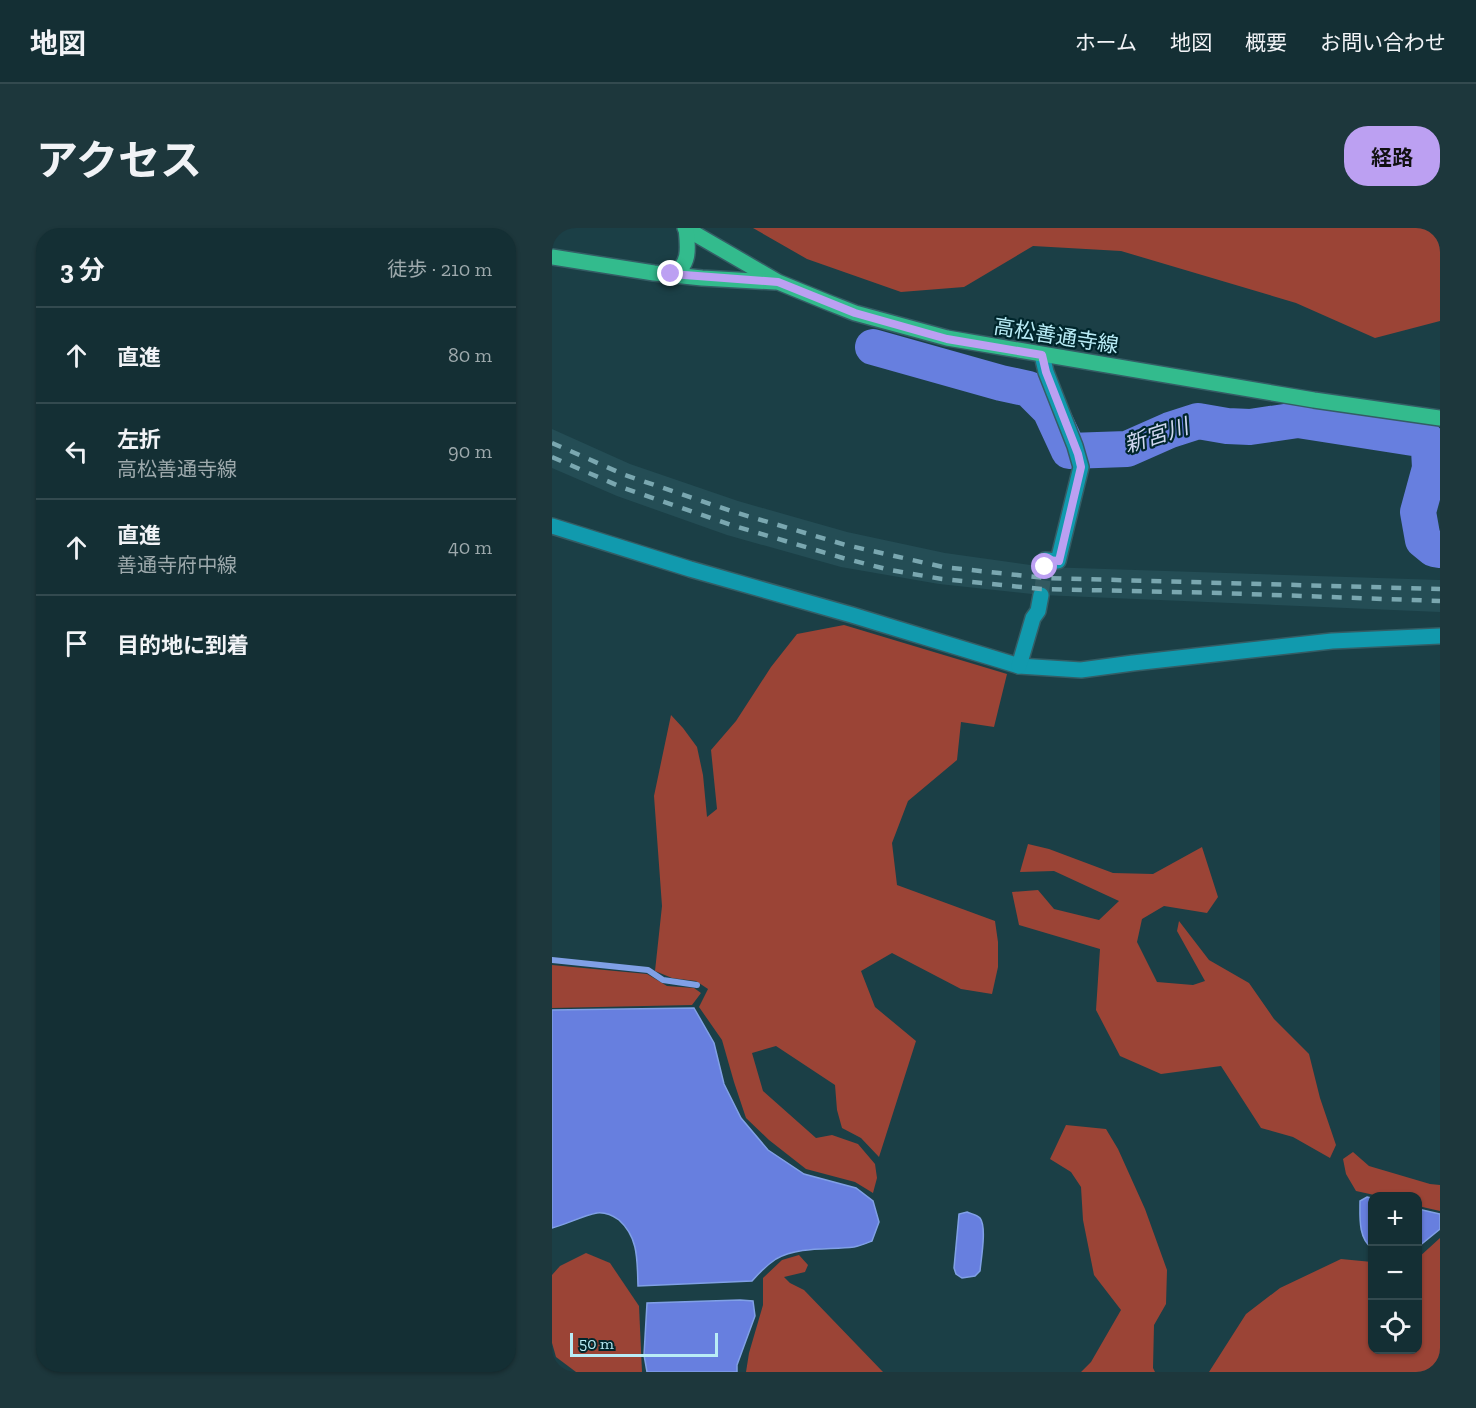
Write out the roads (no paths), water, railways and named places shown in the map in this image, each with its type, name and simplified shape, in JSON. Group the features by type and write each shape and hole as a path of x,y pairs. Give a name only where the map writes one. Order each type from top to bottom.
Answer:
{"main road":[{"path":"671,274 679,271 685,262 688,246 686,228"},
{"name":"高松善通寺線","path":"686,228 778,282 855,313 947,339 1314,400 1440,418"},
{"path":"552,257 671,274 778,282"}],"street":[{"path":"1042,355 1046,372 1077,450 1081,467 1059,561 1045,560 1045,567"},
{"path":"552,526 1019,666 1081,670 1332,641 1440,636"},
{"path":"1019,666 1033,618 1038,611 1041,595"}],"water":[{"path":"694,1008 714,1043 724,1084 741,1118 768,1150 804,1174 856,1188 873,1201 879,1222 872,1241 854,1247 804,1250 785,1255 769,1264 752,1281 638,1286 634,1242 626,1227 619,1220 606,1213 597,1213 552,1228 552,1010"},
{"path":"1368,1197 1368,1245 1362,1233 1360,1201"},
{"path":"1422,1210 1440,1214 1440,1229 1422,1244"},
{"path":"967,1212 980,1218 983,1243 980,1271 975,1276 962,1278 956,1274 954,1268 959,1214"},
{"path":"753,1301 755,1316 737,1365 737,1372 647,1372 644,1355 647,1303"}],"waterway":[{"name":"新宮川","path":"873,347 1029,389 1050,410 1069,451 1127,449 1170,430 1198,421 1250,427 1298,420 1426,440 1430,468 1418,512 1423,540 1434,549 1440,550"},
{"path":"552,960 648,970 663,980 697,985"}],"tunnel":[{"path":"1041,595 1045,567"}],"railway":[{"path":"552,443 625,475 734,512 846,545 943,567 1045,578 1440,589"},
{"path":"552,457 621,487 731,525 843,558 890,570 942,579 1041,589 1440,601"}]}
